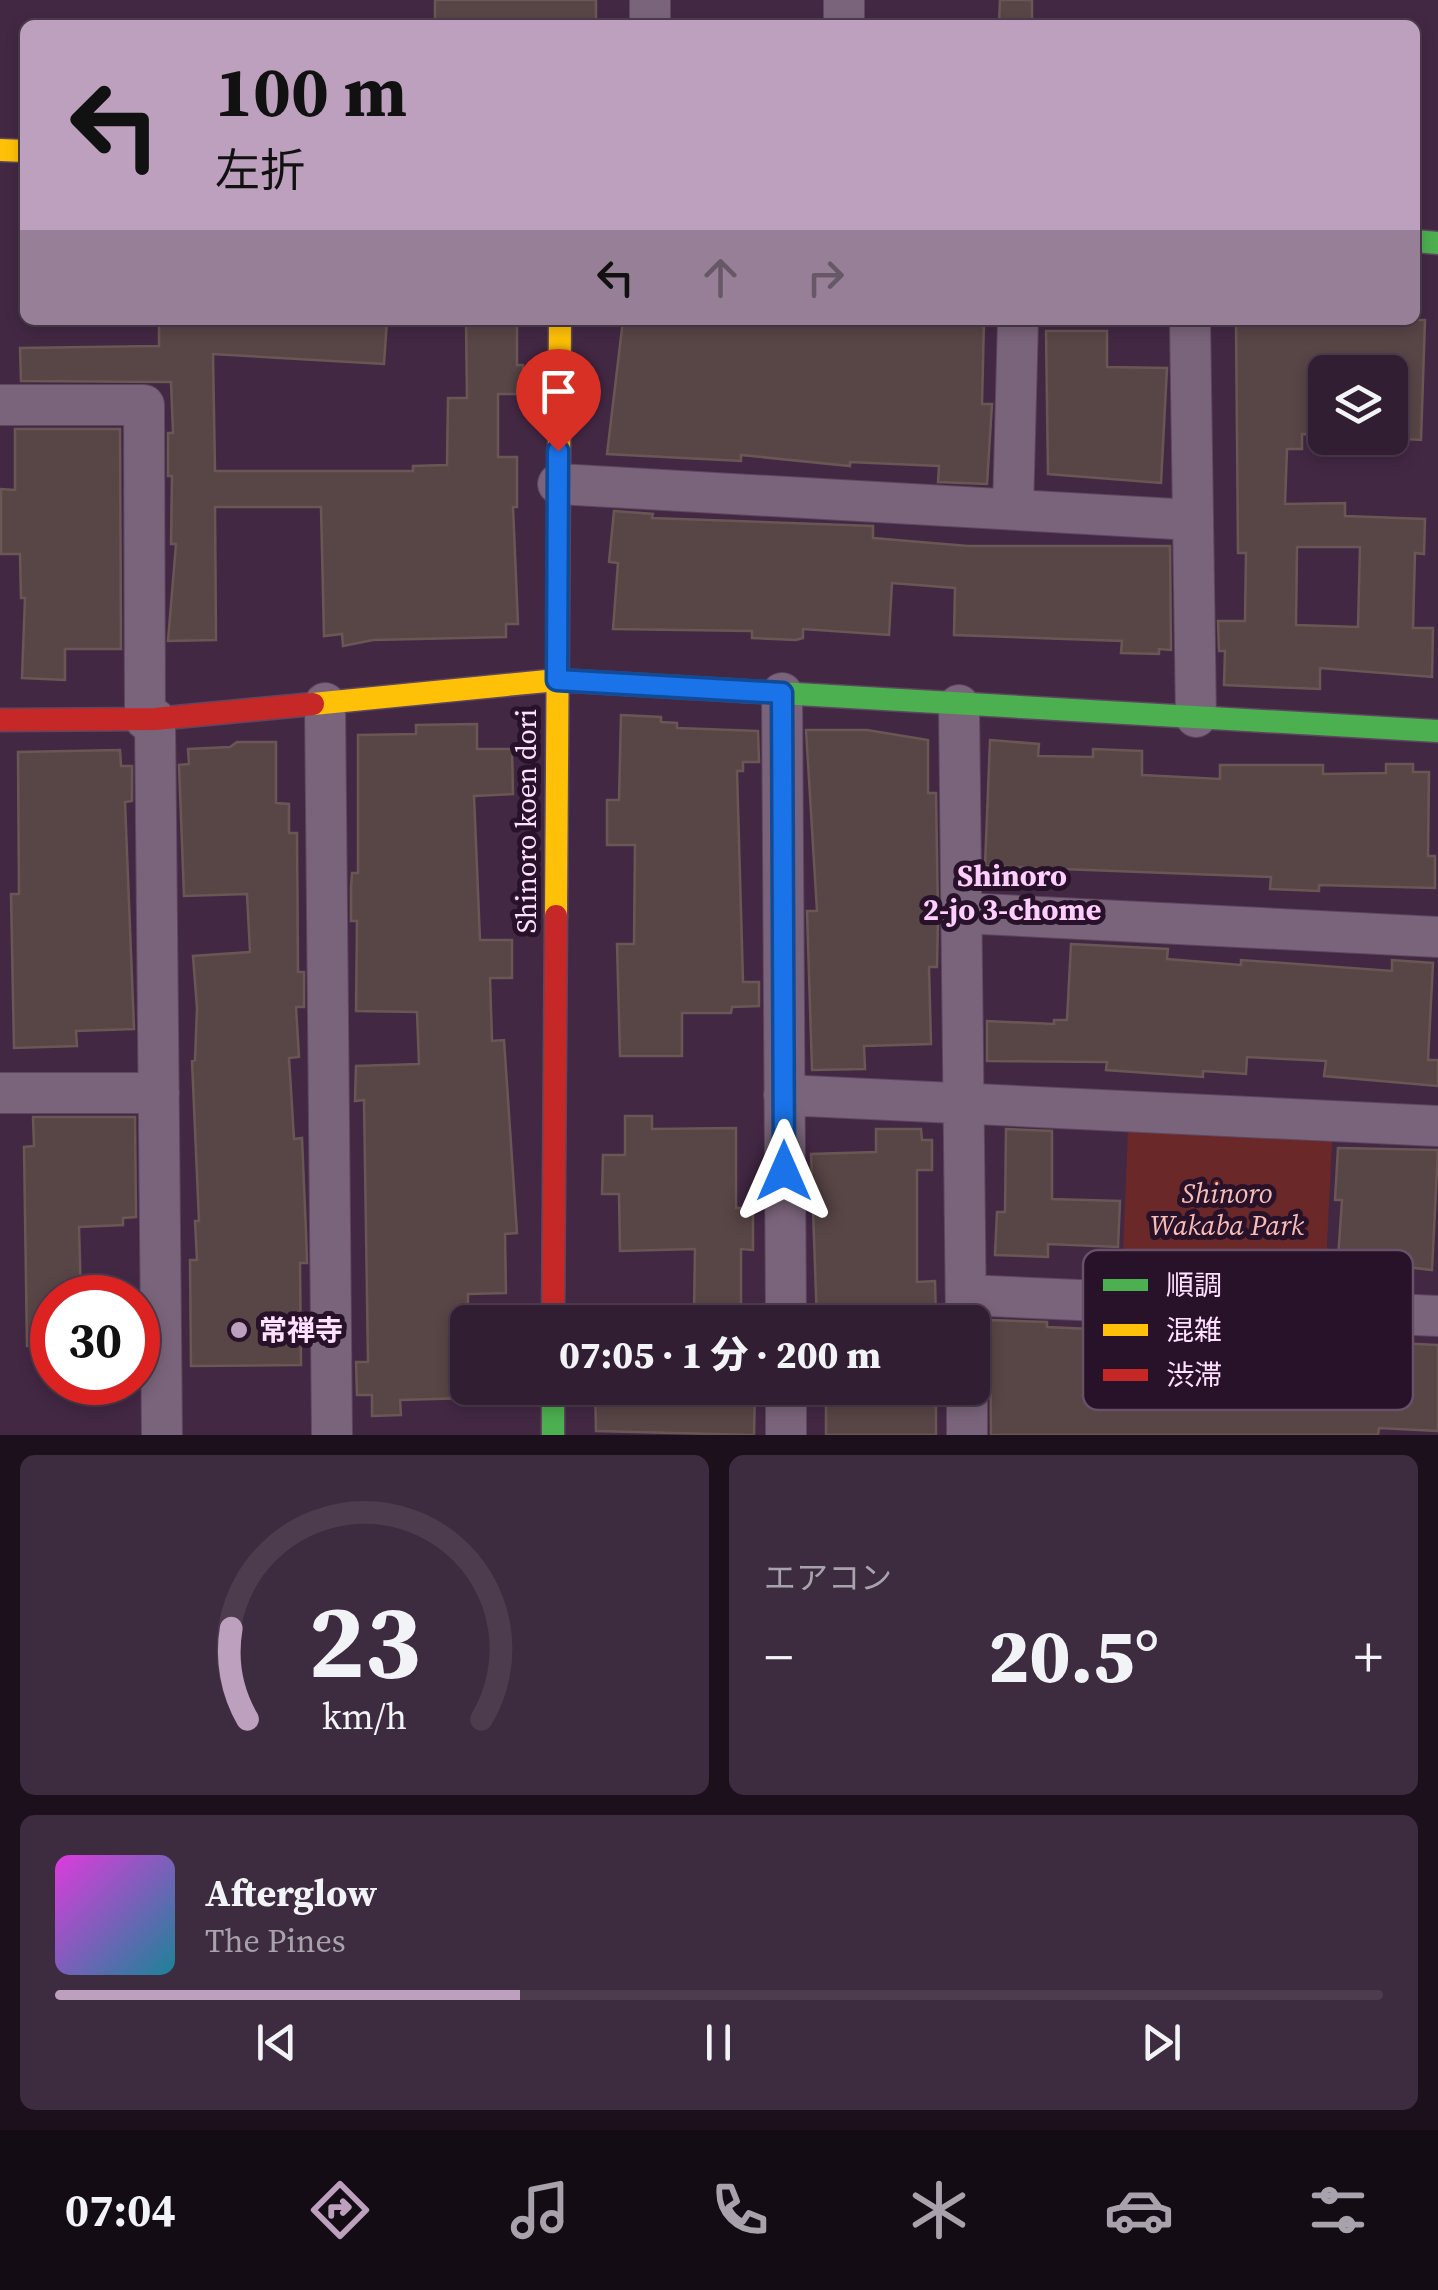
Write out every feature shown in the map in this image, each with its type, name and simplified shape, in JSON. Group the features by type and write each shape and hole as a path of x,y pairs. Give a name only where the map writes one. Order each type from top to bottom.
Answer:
{"street":[{"name":"Shinoro koen dori","path":"553,1305 560,325"},
{"path":"1014,510 1018,325"},
{"path":"1190,325 1196,718"},
{"path":"0,404 144,406 162,1435"},
{"path":"558,484 1193,520"},
{"path":"0,720 150,719 557,680 1438,731"},
{"path":"782,693 786,1305"},
{"path":"325,702 332,1435"},
{"path":"958,705 966,1305"},
{"path":"962,913 1438,937"},
{"path":"0,1093 159,1093"},
{"path":"784,1096 1438,1126"},
{"path":"990,1309 1083,1311"},
{"path":"1413,1316 1438,1316"},
{"path":"552,1435 553,1405"},
{"path":"786,1405 786,1435"},
{"path":"967,1405 967,1435"}],"green space":[{"name":"Shinoro Wakaba Park","path":"1128,1130 1332,1142 1327,1250 1123,1250"}],"building":[{"path":"435,0 596,0 596,20 435,20"},
{"path":"1000,0 1032,0 1032,20 999,20"},
{"path":"1420,320 1425,320 1421,440 1408,439 1408,355 1308,355 1308,434 1302,434 1302,449 1287,449 1285,504 1345,503 1345,516 1425,519 1424,554 1415,553 1413,628 1433,628 1432,677 1320,668 1320,689 1224,685 1225,651 1219,651 1218,621 1245,621 1246,553 1238,553 1236,325 1420,325","holes":["1297,547 1360,547 1358,627 1296,625"]},
{"path":"159,325 387,325 384,364 213,354 215,471 413,471 413,466 447,465 448,398 467,398 466,325 517,325 517,365 523,365 523,394 498,394 498,457 517,457 517,507 513,507 518,624 506,624 506,637 373,640 343,646 342,634 324,636 321,507 215,507 216,640 168,641 176,544 171,544 172,476 168,476 168,433 173,433 171,382 21,381 20,348 159,346"},
{"path":"622,325 984,325 982,404 992,404 987,484 938,482 939,466 850,462 850,466 741,455 741,461 607,454"},
{"path":"1046,331 1107,331 1107,367 1167,368 1161,483 1048,474"},
{"path":"15,429 120,429 121,649 65,649 65,680 22,678 25,598 21,598 20,554 1,554 1,489 15,490"},
{"path":"614,511 653,514 652,518 873,526 873,538 968,546 1170,546 1171,650 1159,649 1159,654 1121,653 1122,641 954,635 955,588 892,583 889,635 803,629 803,638 796,640 752,638 752,631 613,629 618,563 609,562"},
{"path":"621,715 661,717 661,722 677,723 677,728 758,731 759,762 743,762 743,771 737,771 743,982 759,982 759,1006 732,1007 731,1013 682,1013 682,1056 620,1056 617,944 634,944 635,845 607,845 607,800 619,800"},
{"path":"477,724 477,749 512,749 513,794 474,796 480,940 512,940 512,978 490,978 492,1041 504,1040 517,1233 505,1234 506,1293 468,1294 468,1305 450,1305 450,1399 400,1400 401,1415 372,1416 372,1395 357,1395 356,1362 368,1362 364,1100 355,1101 356,1066 419,1064 417,1012 356,1011 357,921 351,921 351,888 352,873 358,873 358,735 416,734 416,725"},
{"path":"806,730 867,730 928,740 928,793 936,793 938,917 937,967 929,967 931,1044 864,1046 865,1069 812,1070 807,911 817,911"},
{"path":"990,740 1039,744 1038,756 1093,757 1093,749 1142,751 1142,775 1220,779 1220,765 1323,765 1323,774 1386,773 1386,764 1413,764 1413,772 1429,772 1428,856 1435,856 1435,888 1319,885 1319,891 1270,889 1271,877 985,866"},
{"path":"237,742 276,742 276,803 289,804 289,833 297,833 298,972 304,972 304,1007 296,1007 299,1057 289,1058 294,1139 302,1138 306,1232 307,1263 300,1263 301,1365 191,1366 190,1260 197,1260 195,1221 199,1221 192,1061 197,1008 193,956 250,952 247,894 184,896 179,765 189,764 188,749 230,747"},
{"path":"120,750 121,766 132,766 132,801 125,802 134,1029 76,1031 77,1046 14,1048 11,894 19,894 18,752"},
{"path":"1071,944 1168,949 1167,959 1241,965 1241,960 1392,971 1392,960 1433,963 1428,1060 1438,1060 1438,1086 1324,1076 1326,1061 1247,1057 1246,1074 1203,1071 1203,1077 1106,1070 1107,1062 987,1061 987,1021 1054,1024 1054,1020 1067,1020"},
{"path":"625,1116 652,1116 652,1129 736,1128 736,1208 753,1208 753,1250 741,1249 741,1305 694,1305 695,1249 620,1251 619,1194 602,1194 603,1155 625,1155"},
{"path":"33,1117 135,1117 136,1217 123,1218 123,1225 79,1227 80,1275 30,1275 27,1346 24,1147 34,1146"},
{"path":"876,1129 921,1129 922,1140 932,1140 932,1170 917,1170 917,1282 935,1281 936,1305 816,1305 811,1154 876,1152"},
{"path":"1006,1129 1052,1131 1052,1199 1120,1201 1118,1247 1048,1244 1048,1257 995,1255 997,1212 1005,1212"},
{"path":"1338,1148 1438,1150 1432,1270 1413,1268 1413,1250 1339,1250 1342,1200 1335,1200"},
{"path":"990,1320 1047,1322 1047,1327 1083,1329 1083,1410 1413,1410 1413,1344 1438,1345 1438,1431 1379,1428 1378,1435 991,1435"},
{"path":"595,1405 755,1405 754,1435 596,1431"},
{"path":"826,1405 936,1405 936,1435 826,1435"}],"traffic: fast":[{"path":"1420,241 1438,243"},
{"path":"744,691 1438,731"},
{"path":"553,1405 553,1435"}],"traffic: slow":[{"path":"0,150 20,151"},
{"path":"556,916 560,325"},
{"path":"313,704 557,680 744,691"}],"traffic: jam":[{"path":"0,720 155,719 313,704"},
{"path":"553,1305 556,916"}],"place":[{"name":"常禅寺","path":"239,1330"}],"district":[{"name":"Shinoro 2-jo 3-chome","path":"1012,892"}],"route":[{"path":"558,451 557,680 782,693 784,1171"}]}
